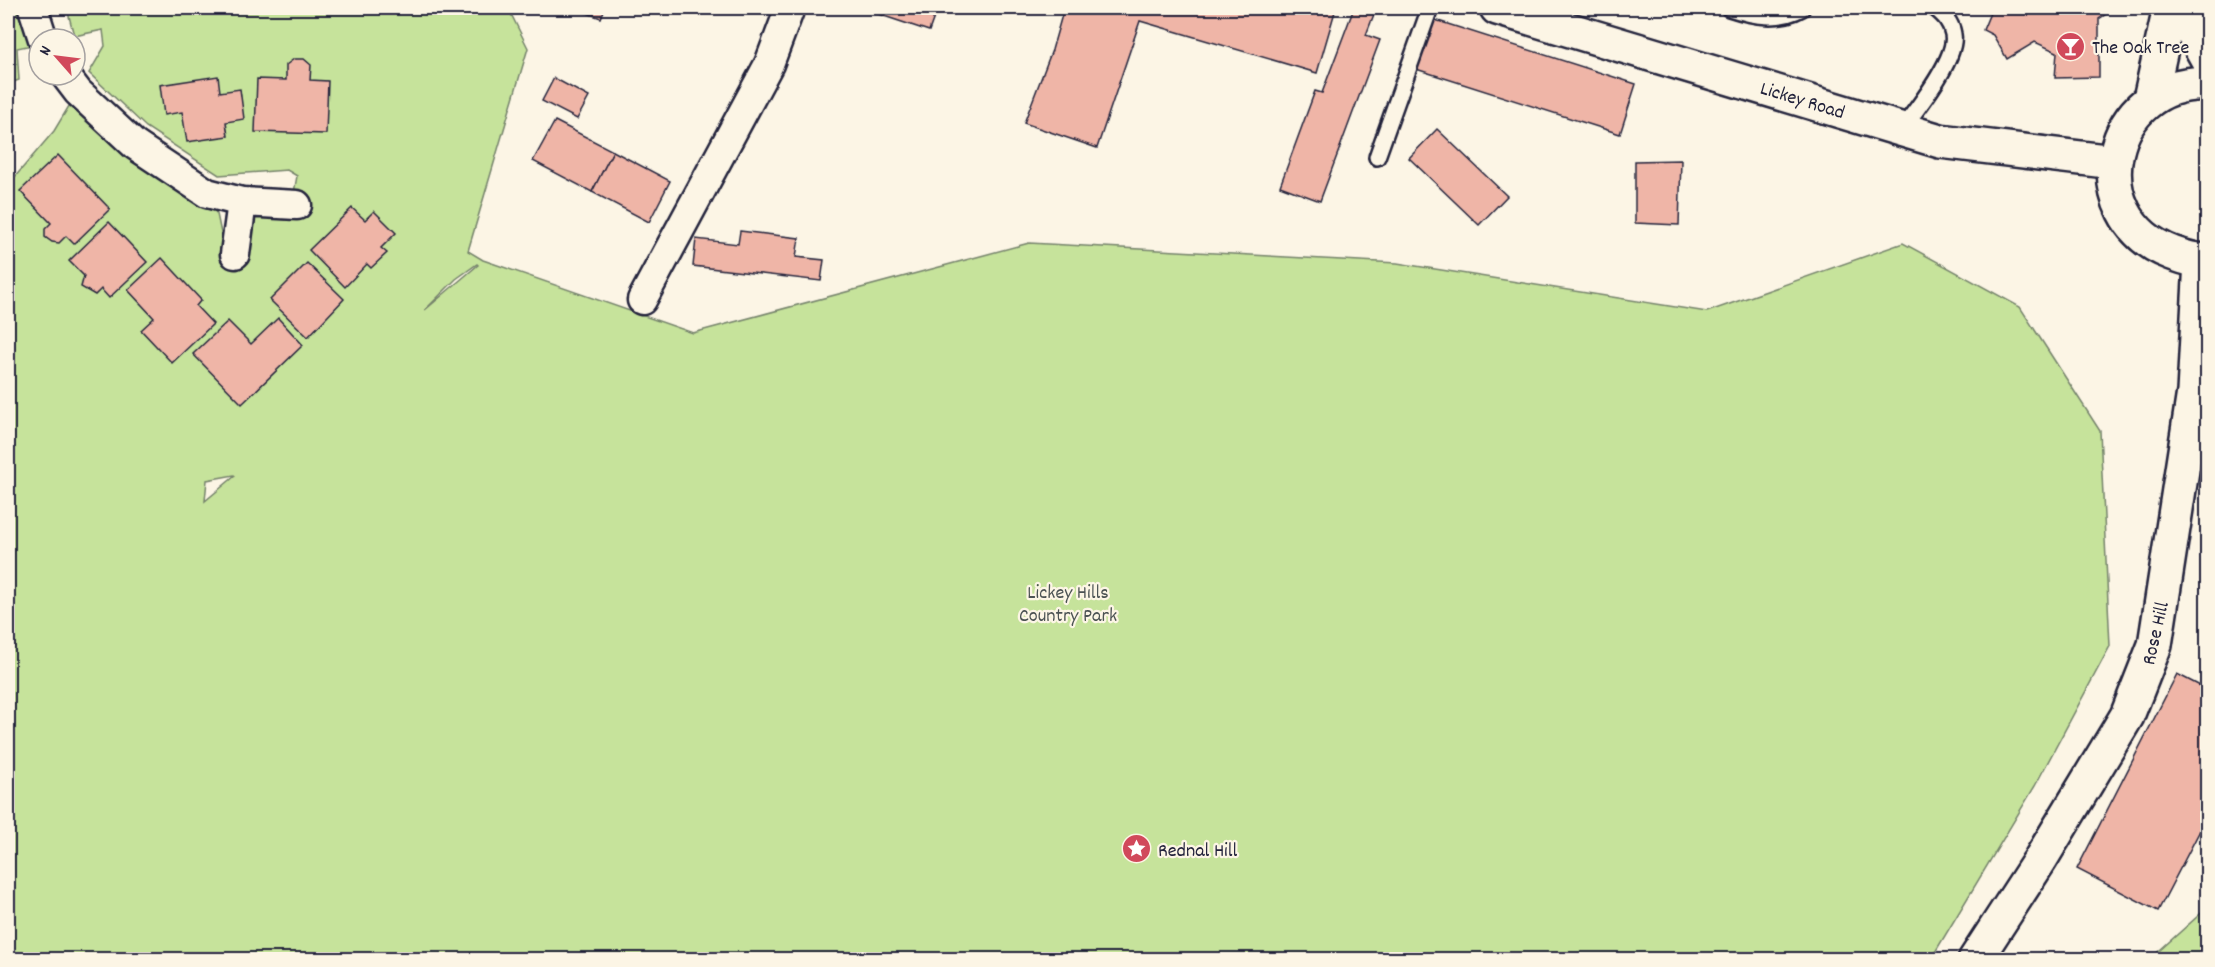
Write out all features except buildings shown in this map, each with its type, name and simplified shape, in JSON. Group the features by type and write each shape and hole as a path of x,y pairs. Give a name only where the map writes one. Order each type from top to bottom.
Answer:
{"main road":[{"name":"Lickey Road","path":"1497,8 1940,141 2114,162"},
{"path":"2150,99 2170,8"},
{"path":"2179,8 2208,60"},
{"path":"2204,261 2163,249 2134,226 2119,201 2115,186 2114,162 2120,137 2132,117 2150,99 2170,88 2193,83 2208,84"},
{"name":"Rose Hill","path":"1974,960 2040,860 2127,716 2155,645 2194,392 2204,261"}],"street":[{"path":"33,8 39,27"},
{"path":"642,300 769,64 790,8"},
{"path":"74,87 135,145 207,193 242,202 297,205"},
{"path":"235,254 242,202"}],"lane":[{"path":"1377,157 1430,8"},
{"path":"1729,8 1752,15 1789,15 1802,8"},
{"path":"1902,129 1940,77 1954,37 1947,18 1935,8"}],"green space":[{"path":"8,8 27,8 32,27 27,27 27,46 17,48 19,80 8,84"},
{"name":"Lickey Hills Country Park","path":"67,8 508,8 528,48 468,251 483,260 693,333 1029,243 1397,263 1707,312 1903,243 2020,307 2100,431 2110,646 2035,786 1931,959 8,960 8,185 54,131 72,101 204,197 217,214 222,238 234,239 262,210 294,193 297,176 287,170 219,175 146,127 89,73 105,46 103,30 87,33 87,27 72,27","holes":["478,265 425,310 456,279","235,476 205,501 207,480"]},
{"path":"2207,908 2207,959 2150,959"}],"place":[{"name":"The Oak Tree","path":"2071,46"},
{"name":"Rednal Hill","path":"1137,849"}]}
